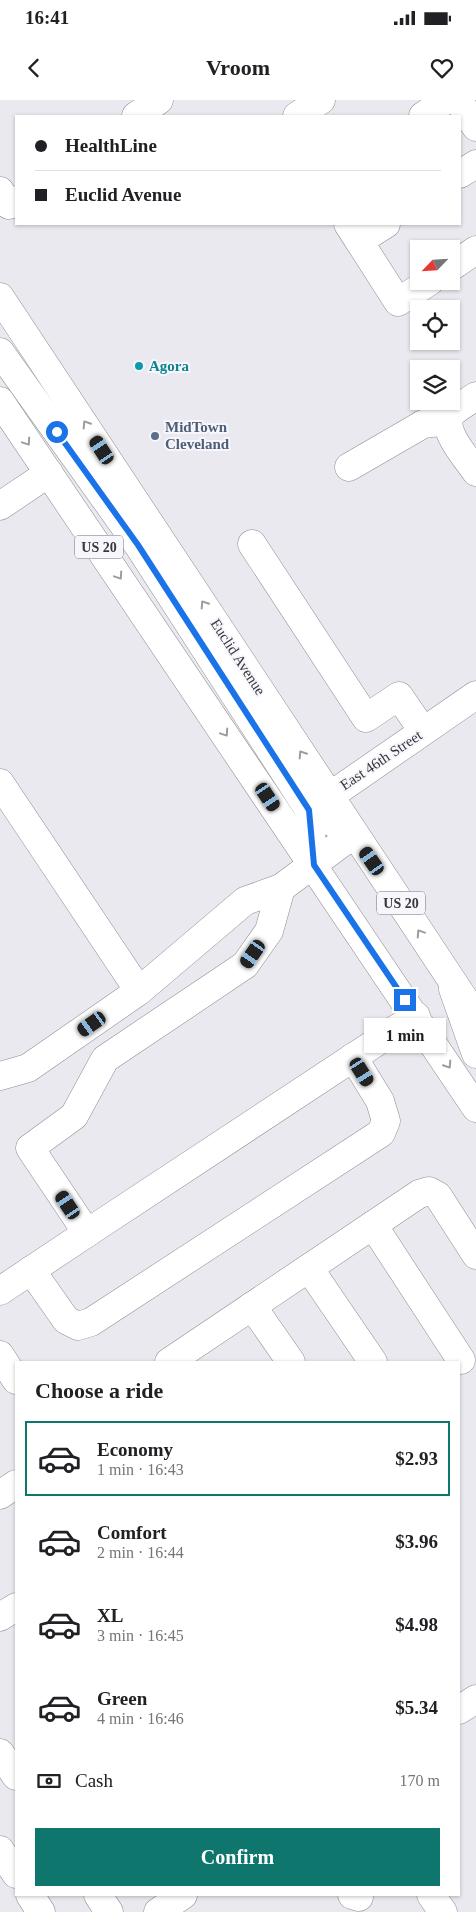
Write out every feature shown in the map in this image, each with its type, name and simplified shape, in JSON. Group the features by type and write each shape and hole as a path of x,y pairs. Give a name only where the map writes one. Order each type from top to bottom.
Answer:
{"main road":[{"path":"137,115 159,100"},
{"path":"298,115 321,100"},
{"path":"424,115 446,100"},
{"path":"458,100 476,127"},
{"path":"461,173 476,164"},
{"path":"0,191 9,205 15,201"},
{"path":"382,225 354,232 398,302 416,290"},
{"path":"460,261 476,250"},
{"name":"Euclid Avenue","path":"0,297 319,803 354,834 476,1017"},
{"path":"0,352 319,803 314,865"},
{"path":"476,396 452,412 448,421 448,430 476,472"},
{"name":"US 20","path":"0,401 416,1016 476,1108"},
{"path":"349,467 424,424 448,421"},
{"path":"0,506 49,473"},
{"path":"252,544 366,718 399,696 423,731"},
{"name":"East 46th Street","path":"288,826 476,695"},
{"path":"0,783 139,991"},
{"path":"0,1076 28,1068 139,991 244,901 281,888 354,834"},
{"path":"87,1233 30,1148 74,1116 106,1059 245,965 269,931 281,888"},
{"path":"447,973 476,1054"},
{"path":"0,1291 416,1016"},
{"path":"32,1270 66,1320 78,1326 91,1322 381,1133 386,1121 380,1101 354,1058"},
{"path":"173,1361 199,1354 252,1306 419,1194 429,1191 438,1196 476,1255"},
{"path":"373,1226 465,1357"},
{"path":"309,1268 372,1361"},
{"path":"252,1306 290,1361"},
{"path":"0,1355 15,1378"},
{"path":"0,1496 15,1485"},
{"path":"0,1617 15,1608"},
{"path":"460,1709 476,1699"},
{"path":"0,1753 15,1775"},
{"path":"0,1850 15,1872"},
{"path":"31,1896 41,1912"},
{"path":"99,1896 109,1912"},
{"path":"158,1912 182,1896"},
{"path":"432,1896 443,1912"}],"place":[{"name":"Agora","path":"139,366"},
{"name":"MidTown Cleveland","path":"155,436"}],"route":[{"path":"57,432 138,545 309,810 314,865 405,1000"}]}
